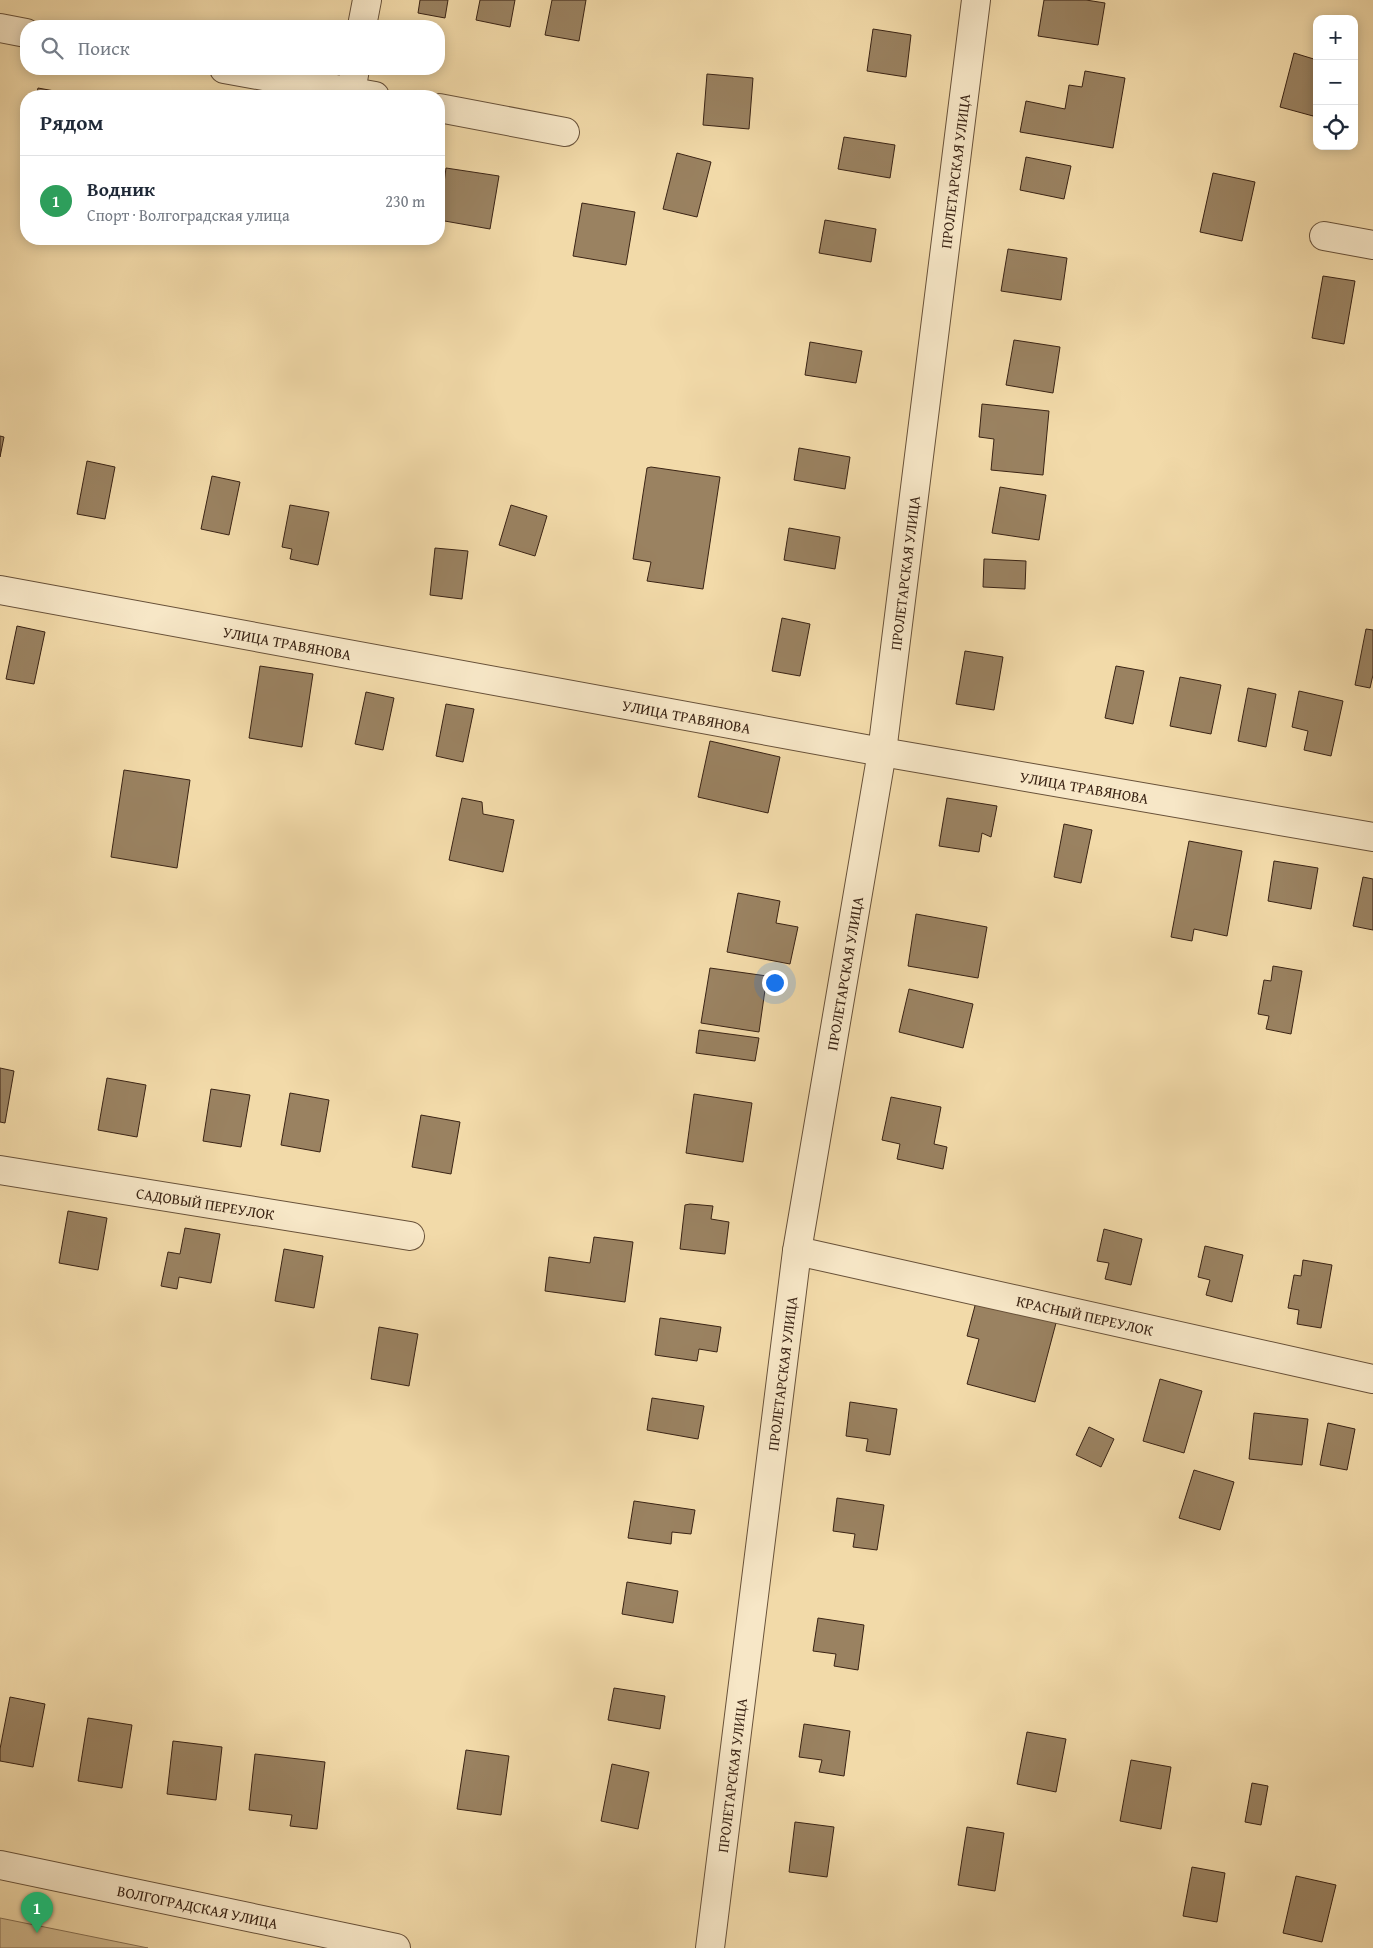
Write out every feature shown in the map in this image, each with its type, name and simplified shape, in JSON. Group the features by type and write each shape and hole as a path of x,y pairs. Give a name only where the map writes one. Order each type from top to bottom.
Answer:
{"street":[{"path":"363,20 367,0"},
{"name":"ПРОЛЕТАРСКАЯ УЛИЦА","path":"710,1948 797,1251 882,752 976,0"},
{"path":"0,28 20,32"},
{"path":"272,75 360,86"},
{"path":"445,109 565,132"},
{"path":"1324,236 1373,245"},
{"name":"УЛИЦА ТРАВЯНОВА","path":"0,590 882,752 1373,837"},
{"name":"САДОВЫЙ ПЕРЕУЛОК","path":"0,1170 410,1236"},
{"name":"КРАСНЫЙ ПЕРЕУЛОК","path":"797,1251 1373,1379"},
{"name":"ВОЛГОГРАДСКАЯ УЛИЦА","path":"0,1866 396,1948"}],"shaded area":[{"path":"0,1918 148,1948 0,1948"}],"building":[{"path":"420,0 448,0 445,18 418,13"},
{"path":"480,0 515,0 510,27 476,20"},
{"path":"552,0 586,0 579,41 545,35"},
{"path":"1044,0 1086,0 1105,3 1098,45 1038,36"},
{"path":"873,29 911,35 906,77 867,71"},
{"path":"1294,53 1313,59 1313,116 1280,107"},
{"path":"1085,71 1125,78 1113,148 1020,132 1026,101 1065,109 1069,85 1082,87"},
{"path":"707,74 753,78 749,129 703,125"},
{"path":"844,137 895,145 890,178 838,169"},
{"path":"677,153 711,162 697,217 663,209"},
{"path":"1026,157 1071,166 1064,199 1020,190"},
{"path":"446,168 499,176 490,229 445,221"},
{"path":"1213,173 1255,182 1242,241 1200,232"},
{"path":"582,203 635,212 626,265 573,256"},
{"path":"825,220 876,229 871,262 819,253"},
{"path":"1008,249 1067,258 1061,300 1001,291"},
{"path":"1323,276 1355,281 1344,344 1312,338"},
{"path":"1014,340 1060,347 1053,393 1006,385"},
{"path":"810,342 862,351 856,383 805,375"},
{"path":"982,404 1049,411 1043,475 991,470 994,439 979,437"},
{"path":"0,436 4,437 0,457"},
{"path":"799,448 850,457 845,489 794,480"},
{"path":"87,461 115,467 105,519 77,514"},
{"path":"647,468 720,477 703,589 647,581 651,562 633,559"},
{"path":"212,476 240,482 229,535 201,529"},
{"path":"1000,487 1046,495 1039,540 992,533"},
{"path":"290,505 329,512 318,565 290,559 292,549 282,547"},
{"path":"511,505 547,516 535,556 499,545"},
{"path":"789,528 840,537 835,569 784,560"},
{"path":"435,548 468,551 462,599 430,595"},
{"path":"984,559 1026,561 1025,589 983,587"},
{"path":"782,618 810,624 800,676 772,671"},
{"path":"17,626 45,632 34,684 6,679"},
{"path":"1366,629 1373,630 1373,675 1370,688 1355,685"},
{"path":"965,651 1003,657 994,710 956,704"},
{"path":"260,666 313,674 302,747 249,738"},
{"path":"1116,666 1144,671 1133,724 1105,718"},
{"path":"1180,677 1221,685 1211,734 1170,726"},
{"path":"1248,688 1276,694 1266,747 1238,741"},
{"path":"1299,691 1343,701 1331,756 1304,750 1308,731 1292,727"},
{"path":"366,692 394,698 383,750 355,744"},
{"path":"446,704 474,709 463,762 436,756"},
{"path":"710,741 780,757 768,813 698,797"},
{"path":"124,770 190,780 177,868 111,857"},
{"path":"462,798 482,802 483,814 514,820 503,872 449,860"},
{"path":"947,798 997,806 991,837 982,833 979,852 939,846"},
{"path":"1064,824 1092,830 1081,883 1054,877"},
{"path":"1189,841 1242,851 1227,936 1194,929 1192,941 1171,937"},
{"path":"1274,861 1318,868 1311,909 1268,901"},
{"path":"1363,877 1373,879 1373,930 1353,926"},
{"path":"738,893 780,901 776,923 798,927 790,964 727,952"},
{"path":"916,914 987,927 978,978 908,966"},
{"path":"1273,966 1302,971 1291,1034 1266,1029 1269,1016 1258,1014 1264,980 1271,981"},
{"path":"710,968 767,976 759,1032 701,1023"},
{"path":"909,989 973,1004 963,1048 899,1032"},
{"path":"699,1030 759,1038 755,1061 696,1053"},
{"path":"0,1068 14,1071 5,1123 0,1122"},
{"path":"107,1078 146,1085 137,1137 98,1130"},
{"path":"211,1089 250,1095 241,1147 203,1141"},
{"path":"290,1093 329,1100 320,1152 281,1145"},
{"path":"694,1094 752,1103 743,1162 686,1153"},
{"path":"891,1097 941,1107 934,1144 947,1147 943,1169 897,1159 900,1144 882,1140"},
{"path":"421,1115 460,1122 451,1174 412,1167"},
{"path":"685,1205 713,1206 711,1219 729,1222 725,1254 680,1249"},
{"path":"68,1211 107,1218 98,1270 59,1263"},
{"path":"185,1228 220,1234 211,1283 179,1277 177,1289 161,1286 168,1252 180,1254"},
{"path":"1104,1229 1142,1239 1131,1285 1105,1279 1109,1263 1097,1261"},
{"path":"594,1237 633,1242 625,1302 545,1291 549,1257 590,1263"},
{"path":"1205,1246 1243,1255 1232,1302 1206,1295 1210,1280 1198,1277"},
{"path":"284,1249 323,1256 314,1308 275,1301"},
{"path":"1303,1260 1332,1265 1321,1328 1297,1324 1299,1310 1288,1308 1294,1275 1301,1276"},
{"path":"976,1302 1056,1323 1035,1402 967,1384 979,1339 967,1336"},
{"path":"660,1318 721,1327 717,1352 699,1349 697,1361 655,1355"},
{"path":"379,1327 418,1334 409,1386 371,1379"},
{"path":"1160,1379 1202,1391 1184,1453 1143,1441"},
{"path":"652,1398 704,1406 698,1439 647,1430"},
{"path":"850,1402 897,1409 890,1455 866,1451 868,1439 846,1436"},
{"path":"1254,1413 1308,1419 1302,1465 1249,1459"},
{"path":"1328,1423 1355,1429 1347,1470 1320,1465"},
{"path":"1089,1427 1114,1439 1101,1467 1076,1455"},
{"path":"1194,1470 1234,1482 1220,1530 1179,1518"},
{"path":"837,1498 884,1505 877,1550 853,1547 855,1534 833,1531"},
{"path":"634,1501 695,1510 691,1534 672,1532 671,1544 628,1538"},
{"path":"627,1582 678,1591 673,1623 622,1614"},
{"path":"818,1618 864,1625 858,1670 834,1666 836,1654 813,1651"},
{"path":"614,1688 665,1696 660,1729 608,1720"},
{"path":"10,1697 45,1704 33,1767 0,1761 0,1749"},
{"path":"88,1718 132,1725 122,1788 78,1781"},
{"path":"804,1724 850,1731 844,1776 819,1772 822,1760 799,1757"},
{"path":"1027,1732 1066,1739 1056,1792 1017,1784"},
{"path":"173,1741 222,1747 216,1800 167,1794"},
{"path":"466,1750 509,1756 501,1815 457,1809"},
{"path":"255,1754 325,1762 317,1829 290,1826 292,1815 249,1810"},
{"path":"1131,1760 1171,1767 1161,1829 1120,1821"},
{"path":"612,1764 649,1772 638,1829 601,1821"},
{"path":"1252,1783 1268,1786 1261,1825 1245,1822"},
{"path":"795,1822 834,1827 827,1877 789,1872"},
{"path":"967,1827 1004,1833 995,1891 958,1885"},
{"path":"1192,1867 1225,1873 1217,1922 1183,1916"},
{"path":"1296,1876 1336,1885 1322,1942 1283,1933"}],"place":[{"name":"Водник","path":"37,1933"}]}
